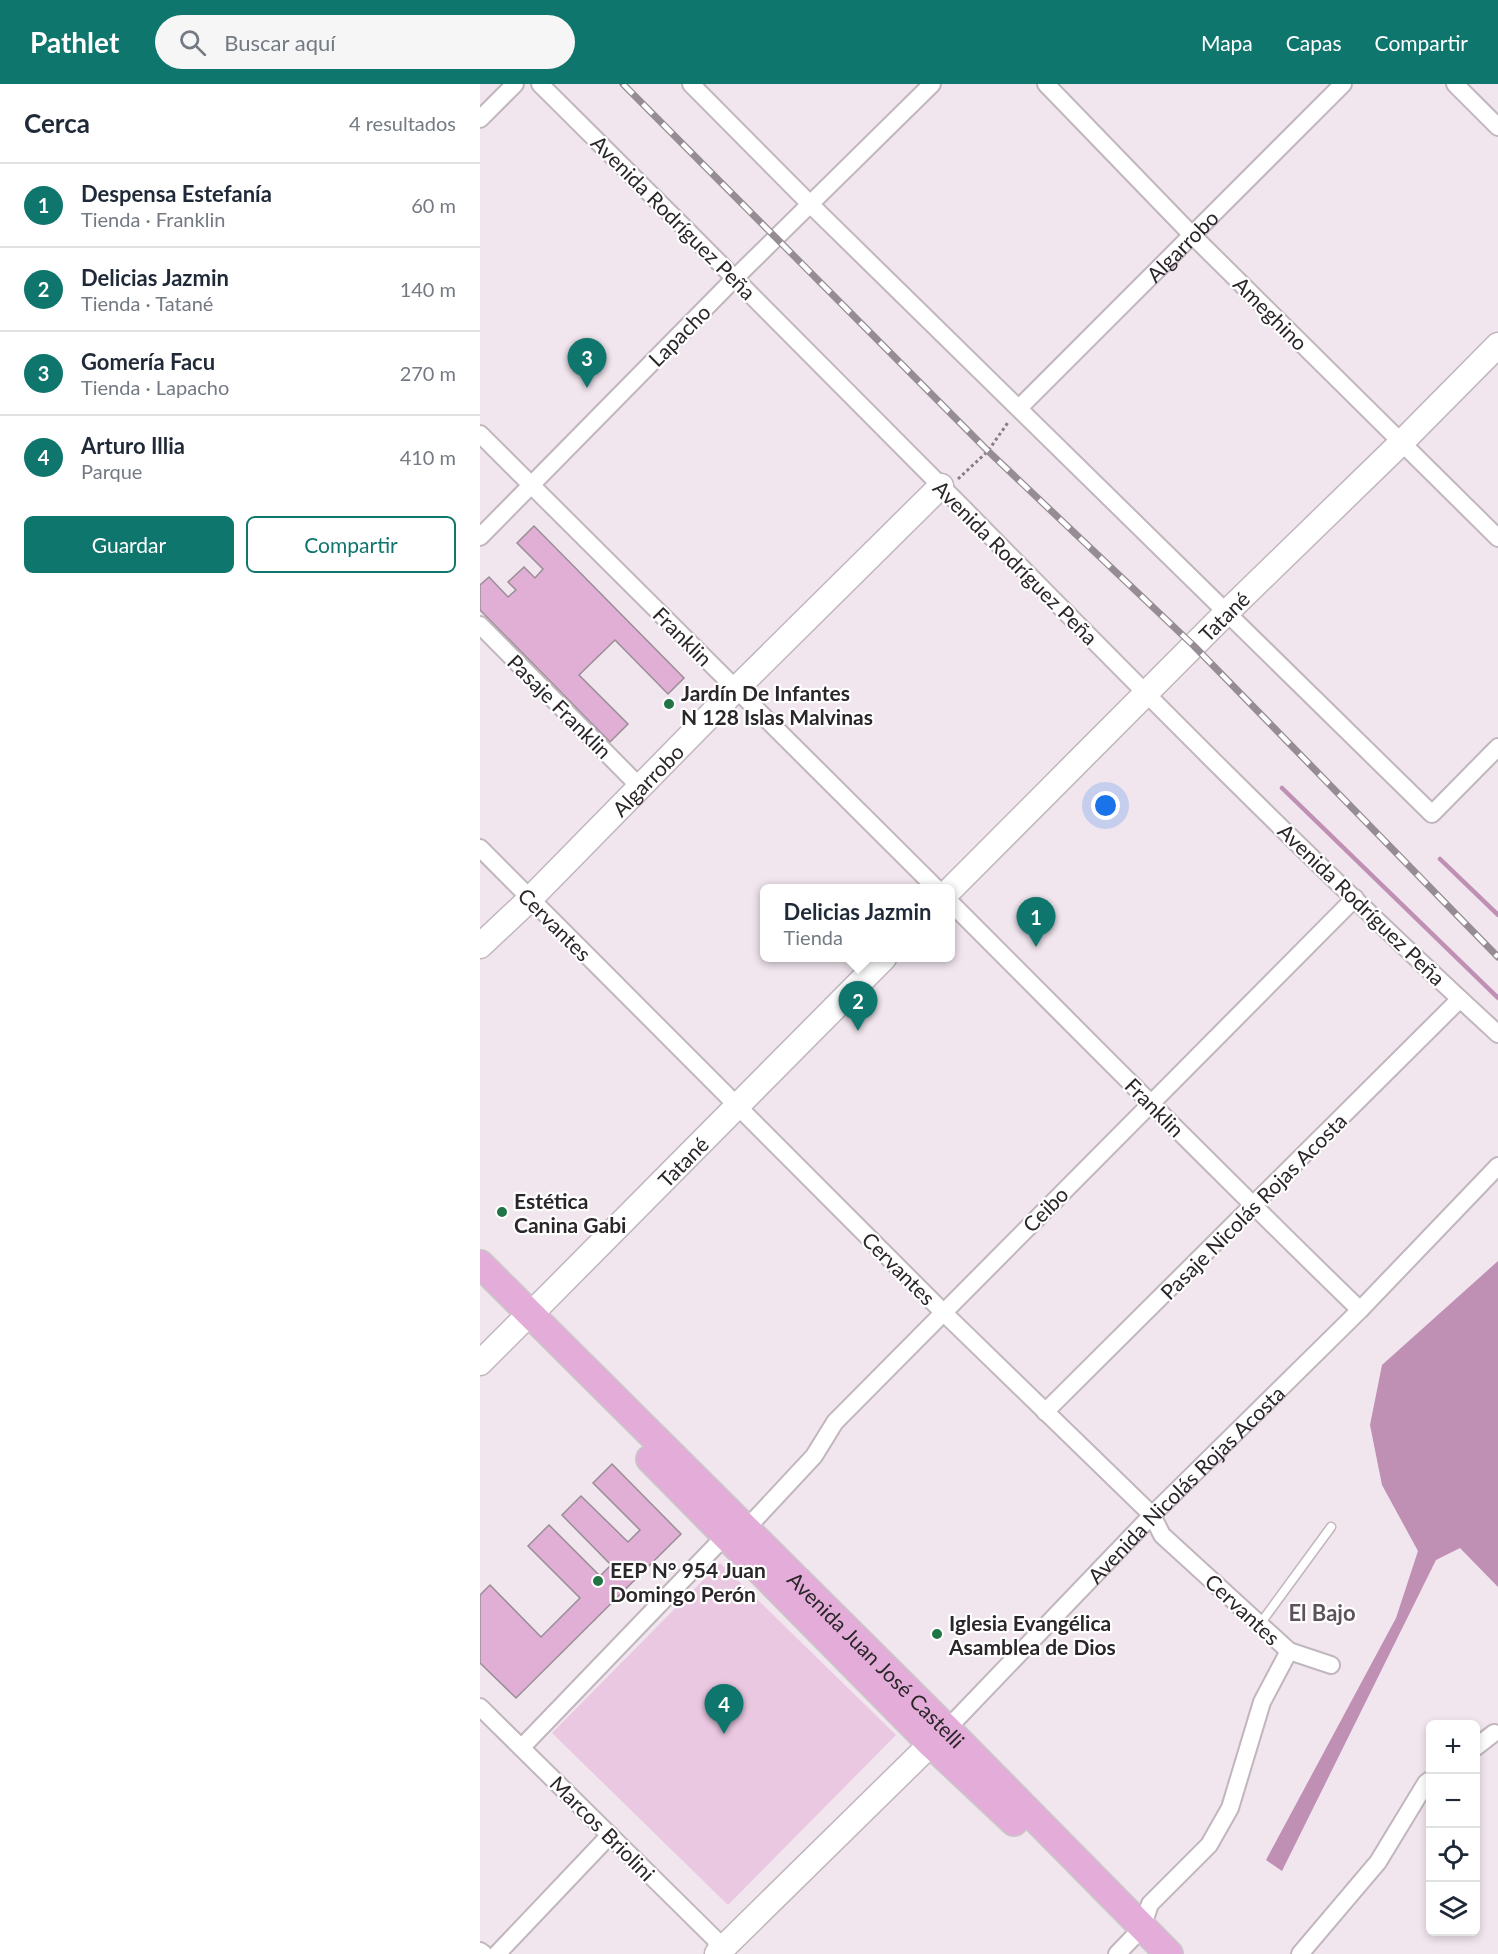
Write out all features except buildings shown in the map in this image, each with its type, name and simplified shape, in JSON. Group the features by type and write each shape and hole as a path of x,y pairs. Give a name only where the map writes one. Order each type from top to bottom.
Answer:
{"main road":[{"name":"Avenida Juan José Castelli","path":"480,1264 525,1319 939,1736 1136,1943 1169,1954"},
{"name":"Avenida Juan José Castelli","path":"480,1286 525,1319"}],"street":[{"path":"480,119 515,84"},
{"name":"Avenida Rodríguez Peña","path":"540,84 1147,694 1355,898 1498,1034"},
{"path":"691,84 811,205 1432,814 1498,747"},
{"name":"Lapacho","path":"480,537 735,278 932,84"},
{"name":"Ameghino","path":"1046,84 1191,234 1498,538"},
{"name":"Algarrobo","path":"1019,408 1343,84"},
{"path":"1455,84 1498,127"},
{"name":"Tatané","path":"955,885 1498,345"},
{"name":"Franklin","path":"480,434 932,884"},
{"name":"Algarrobo","path":"480,946 530,899 736,689 941,486"},
{"name":"Pasaje Franklin","path":"480,625 640,787"},
{"name":"Cervantes","path":"480,848 943,1312 1152,1515 1162,1534 1288,1652 1331,1665"},
{"name":"Ceibo","path":"522,1747 814,1456 835,1422 1355,898"},
{"name":"Franklin","path":"955,907 1360,1310"},
{"name":"Tatané","path":"480,1363 879,962"},
{"name":"Pasaje Nicolás Rojas Acosta","path":"1045,1412 1460,999"},
{"name":"Avenida Nicolás Rojas Acosta","path":"717,1954 939,1736 1152,1515 1360,1310 1498,1166"},
{"path":"1136,1943 1150,1904 1209,1845 1230,1808 1262,1702 1288,1652"},
{"name":"Marcos Briolini","path":"480,1707 716,1940 717,1954"},
{"path":"1480,1744 1494,1733"},
{"path":"1300,1954 1378,1862 1426,1783"},
{"path":"497,1954 610,1835"},
{"path":"480,1951 484,1954"}],"lane":[{"path":"1260,1624 1331,1527"}],"path":[{"path":"941,486 956,481 988,451 1019,408"}],"shaded area":[{"path":"1498,1261 1498,1587 1460,1548 1436,1560 1282,1871 1266,1860 1396,1618 1418,1551 1382,1485 1370,1425 1382,1365"},
{"path":"720,1563 896,1735 728,1905 552,1733"}],"waterway":[{"path":"1282,788 1498,998"},
{"path":"1440,859 1498,915"}],"railway":[{"path":"623,84 988,451 1194,646 1498,957"}],"place":[{"name":"Gomería Facu","path":"587,388"},
{"name":"Jardín De Infantes N 128 Islas Malvinas","path":"669,704"},
{"name":"Despensa Estefanía","path":"1036,947"},
{"name":"Delicias Jazmin","path":"858,1031"},
{"name":"Estética Canina Gabi","path":"502,1212"},
{"name":"EEP N° 954 Juan Domingo Perón","path":"598,1581"},
{"name":"Iglesia Evangélica Asamblea de Dios","path":"937,1634"},
{"name":"Arturo Illia","path":"724,1734"}],"district":[{"name":"El Bajo","path":"1322,1612"}]}
